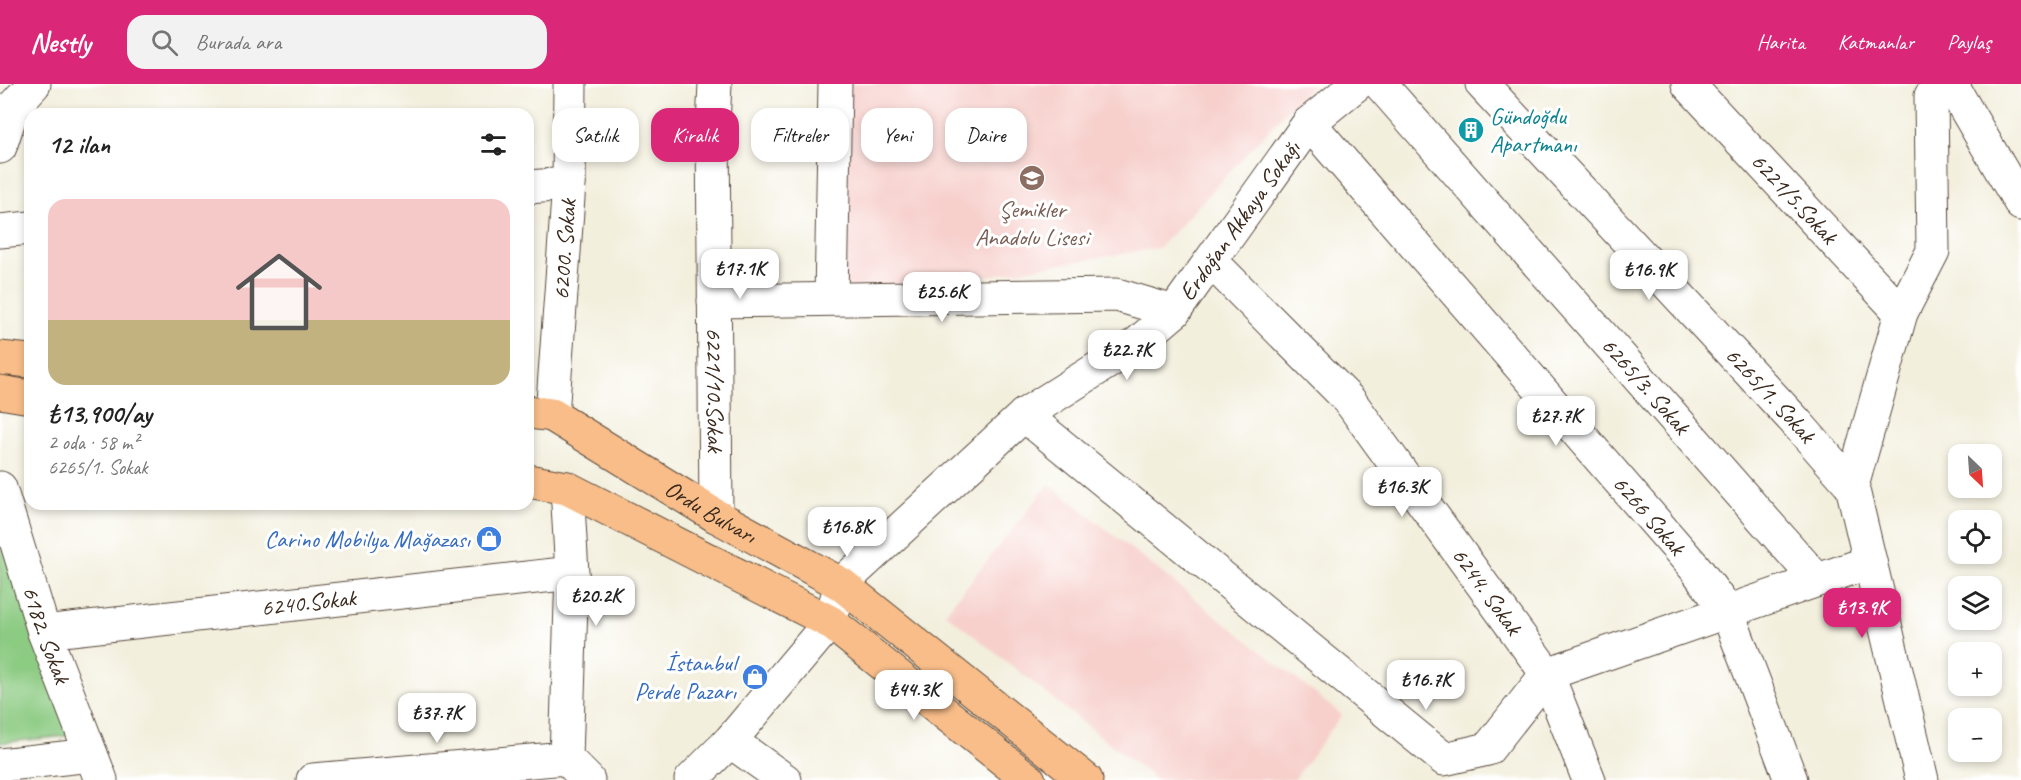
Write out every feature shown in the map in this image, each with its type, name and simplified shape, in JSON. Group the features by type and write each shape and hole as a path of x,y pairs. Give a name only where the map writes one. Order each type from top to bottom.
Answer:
{"main road":[{"path":"0,358 24,360"},
{"path":"0,392 24,396"},
{"name":"Ordu Bulvarı","path":"540,414 716,516 841,584 1086,780"},
{"name":"Ordu Bulvarı","path":"534,483 567,488 831,622 1029,780"}],"street":[{"path":"0,147 13,107 34,84"},
{"name":"6200. Sokak","path":"540,414 569,184 570,84"},
{"name":"6221/10.Sokak","path":"715,84 713,125 716,516"},
{"path":"831,298 835,84"},
{"name":"Erdoğan Akkaya Sokağı","path":"841,584 1024,416 1138,343 1174,312 1212,262 1309,123 1357,84"},
{"name":"6265/3. Sokak","path":"1380,84 1817,580"},
{"name":"6265/1. Sokak","path":"1482,84 1795,421 1852,486 1922,780"},
{"name":"6221/5.Sokak","path":"1688,84 1901,313"},
{"path":"1852,486 1901,313 1933,251 1931,96 1940,84"},
{"path":"1951,84 2021,204"},
{"name":"6266 Sokak","path":"1309,123 1696,568 1727,611 1791,780"},
{"path":"534,187 569,184"},
{"path":"0,231 24,229"},
{"name":"6244. Sokak","path":"1212,262 1349,400 1547,674 1588,780"},
{"path":"714,301 1117,295 1174,312"},
{"path":"1024,416 1444,759 1488,749 1547,674 1870,562"},
{"name":"6182. Sokak","path":"0,488 44,632 96,767"},
{"path":"313,780 577,769 572,573 567,488"},
{"name":"6240.Sokak","path":"44,632 572,573"},
{"path":"691,780 730,741 831,622 841,584"},
{"path":"730,741 785,780"},
{"path":"2,770 96,767"}],"shaded area":[{"name":"Şemikler Anadolu Lisesi","path":"841,84 1314,84 1159,248 839,300 840,162 849,162 849,108 841,108"},
{"path":"1049,484 1342,715 1294,780 1156,780 945,613"}],"green space":[{"path":"0,517 74,735 0,743"}],"place":[{"name":"Gündoğdu Apartmanı","path":"1471,130"},
{"name":"Şemikler Anadolu Lisesi","path":"1032,178"},
{"name":"Carino Mobilya Mağazası","path":"489,539"},
{"name":"İstanbul Perde Pazarı","path":"755,677"}]}
